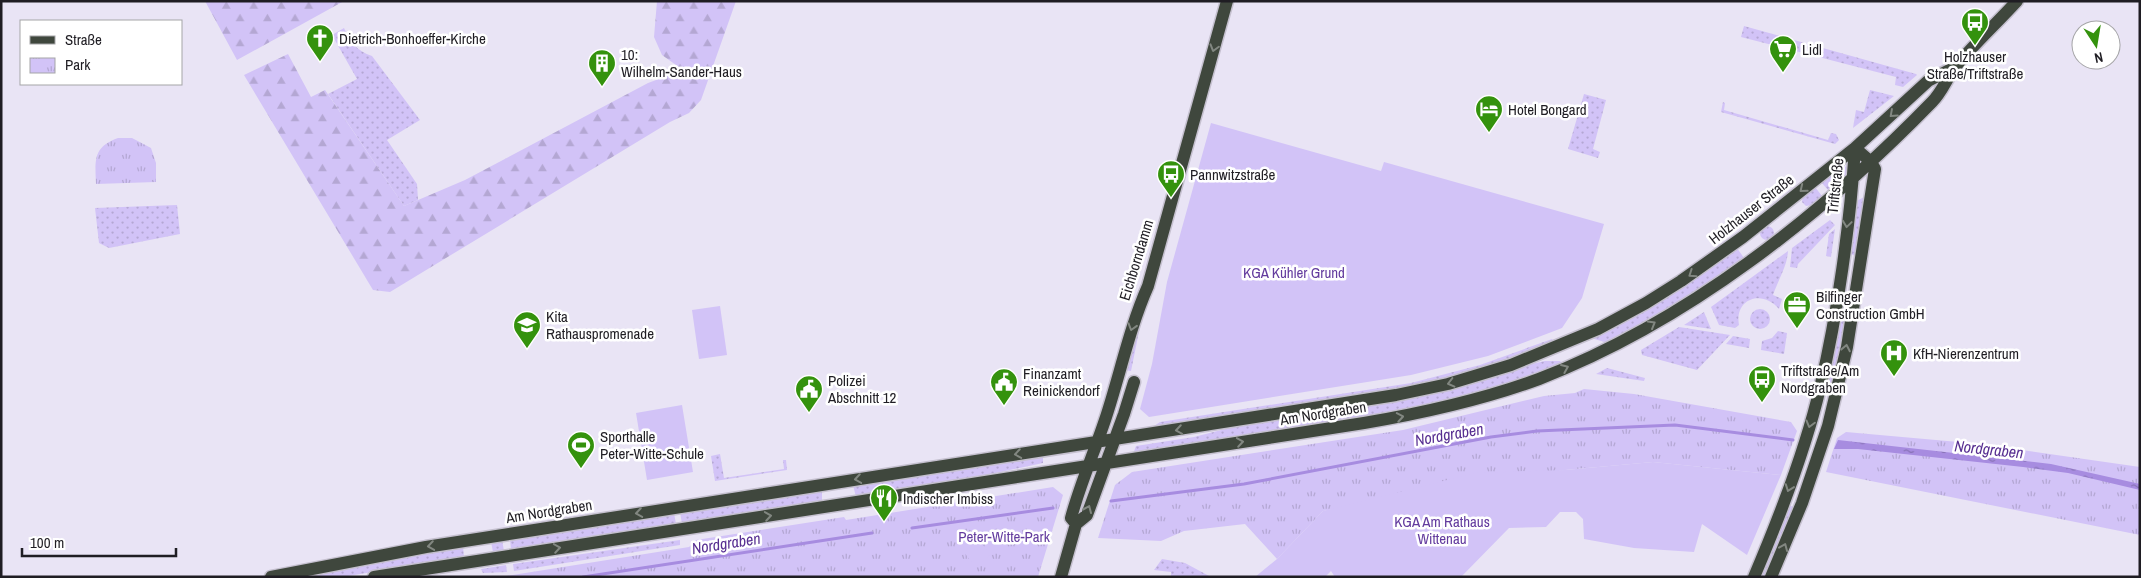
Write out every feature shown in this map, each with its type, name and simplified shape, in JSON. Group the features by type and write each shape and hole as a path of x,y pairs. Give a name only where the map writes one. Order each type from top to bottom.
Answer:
{"main road":[{"name":"Eichborndamm","path":"1076,524 1071,518 1097,442 1132,326 1148,286 1227,1"},
{"name":"Holzhauser Straße","path":"1592,356 1623,341 1703,293 1795,225 1871,162 1941,92 1956,67 2017,1"},
{"name":"Holzhauser Straße","path":"1549,351 1598,329 1664,292 1713,260 1855,148 1928,81 1956,67"},
{"name":"Triftstraße","path":"1855,148 1871,162"},
{"name":"Triftstraße","path":"1754,577 1796,469 1820,388 1831,332 1853,176 1855,148"},
{"path":"1771,577 1802,503 1832,413 1847,347 1875,169 1871,162"},
{"path":"1780,208 1795,225"},
{"name":"Am Nordgraben","path":"271,577 426,547 1396,395 1474,377 1549,351"},
{"name":"Am Nordgraben","path":"374,577 1411,415 1500,392 1592,356"},
{"name":"Eichborndamm","path":"1061,577 1076,524 1087,515 1107,463 1134,382"},
{"path":"1048,450 1051,471"},
{"path":"832,483 836,505"}],"green space":[{"path":"205,1 344,1 237,60"},
{"path":"657,1 736,1 701,100 689,113 670,122 390,292 373,290 244,75 288,54 311,97 325,90 404,206 465,180 648,83 683,70 662,55 654,37"},
{"path":"1744,26 1917,75 1903,87 1895,85 1896,77 1741,37"},
{"path":"344,28 355,45 372,56 420,120 387,140 417,184 418,200 404,206 328,94 357,79 332,35"},
{"path":"1870,90 1894,96 1853,128 1856,110 1864,112"},
{"path":"1584,94 1606,100 1593,149 1600,152 1598,158 1568,149"},
{"path":"1723,102 1725,103 1724,110 1828,140 1831,133 1836,134 1839,140 1835,144 1721,112"},
{"name":"KGA Kühler Grund","path":"1211,123 1381,171 1384,162 1604,224 1582,298 1562,328 1488,356 1411,375 1149,417 1140,409 1152,364 1167,282"},
{"path":"118,138 132,138 151,148 156,163 156,182 96,184 97,155 104,146"},
{"path":"1841,166 1848,167 1848,174 1828,190 1821,182"},
{"path":"1815,187 1822,196 1812,205 1806,206 1802,202 1803,196"},
{"path":"1864,197 1855,256 1849,253 1855,202"},
{"path":"177,205 180,234 109,248 99,243 95,208"},
{"path":"1830,220 1835,225 1798,264 1797,268 1790,267 1792,248"},
{"path":"1764,226 1770,226 1774,233 1770,240 1764,240 1760,236 1760,230"},
{"path":"1835,229 1831,257 1826,256 1829,234"},
{"path":"1737,248 1744,258 1666,311 1608,343 1591,338 1688,284"},
{"path":"1788,251 1784,268 1773,295 1782,299 1779,309 1765,299 1751,299 1741,308 1739,325 1735,328 1719,325 1711,307"},
{"path":"720,306 727,355 699,359 692,310"},
{"path":"1756,309 1764,309 1770,315 1770,323 1764,329 1756,329 1750,323 1750,315"},
{"path":"1839,311 1847,313 1832,392 1825,390"},
{"path":"1704,312 1711,329 1684,325"},
{"path":"1141,322 1131,371 1124,370"},
{"path":"1679,327 1730,335 1697,370 1642,355 1641,350"},
{"path":"1778,331 1787,333 1784,354 1761,350 1762,341 1772,338"},
{"path":"1733,336 1750,339 1749,348 1726,344"},
{"path":"1552,339 1554,343 1496,364 1441,380 1371,394 1151,428 1160,422 1411,383 1480,365"},
{"path":"1545,361 1560,361 1562,363 1489,390 1409,410 1133,454 1136,446 1194,437 1237,426"},
{"path":"1607,368 1645,378 1644,381 1596,374"},
{"path":"1584,389 1634,394 1791,422 1797,431 1781,475 1653,462 1565,470 1323,511 1277,559 1245,524 1184,531 1161,541 1098,538 1115,485 1132,472 1403,430 1544,396 1575,393"},
{"path":"682,405 693,472 647,480 636,413"},
{"path":"1846,432 1981,444 2140,467 2140,535 1826,472 1837,438"},
{"path":"720,454 724,478 784,469 783,460 786,460 787,470 715,481 711,456"},
{"path":"1043,456 1043,463 967,479 856,497 853,485"},
{"name":"KGA Am Rathaus Wittenau","path":"1653,462 1781,475 1747,555 1702,524 1694,552 1634,548 1584,539 1583,519 1576,512 1560,512 1546,527 1509,528 1461,577 1335,577 1331,571 1325,577 1255,577 1277,559 1323,511 1475,473 1565,470"},
{"name":"Peter-Witte-Park","path":"1053,487 1063,495 1038,577 482,577 506,576 689,547 696,540 844,517 846,520"},
{"path":"822,491 822,501 682,524 680,512"},
{"path":"1788,507 1794,507 1765,577 1759,577"},
{"path":"674,513 676,524 511,550 510,539"},
{"path":"502,540 504,551 493,552 491,542"},
{"path":"680,540 680,545 514,571 513,564"},
{"path":"979,540 990,555 975,567 964,552"},
{"path":"463,546 464,557 342,577 296,577"},
{"path":"1162,559 1185,563 1211,577 1171,577 1171,572 1154,570"},
{"path":"506,565 507,572 483,573 481,569"}],"water":[{"path":"1838,440 2051,464 2140,484 2140,490 2068,473 1858,449 1834,449"}],"waterway":[{"name":"Nordgraben","path":"1111,501 1244,484 1491,437 1537,431 1675,425 1793,440"},
{"name":"Nordgraben","path":"912,528 1053,508"},
{"name":"Nordgraben","path":"583,577 872,533"}],"place":[{"name":"Holzhauser Straße/Triftstraße","path":"1975,46"},
{"name":"Dietrich-Bonhoeffer-Kirche","path":"320,62"},
{"name":"Lidl","path":"1783,73"},
{"name":"10: Wilhelm-Sander-Haus","path":"602,87"},
{"name":"Hotel Bongard","path":"1489,133"},
{"name":"Pannwitzstraße","path":"1171,198"},
{"name":"Bilfinger Construction GmbH","path":"1797,329"},
{"name":"Kita Rathauspromenade","path":"527,349"},
{"name":"KfH-Nierenzentrum","path":"1894,377"},
{"name":"Triftstraße/Am Nordgraben","path":"1762,403"},
{"name":"Finanzamt Reinickendorf","path":"1004,406"},
{"name":"Polizei Abschnitt 12","path":"809,413"},
{"name":"Sporthalle Peter-Witte-Schule","path":"581,469"},
{"name":"Indischer Imbiss","path":"884,522"}]}
